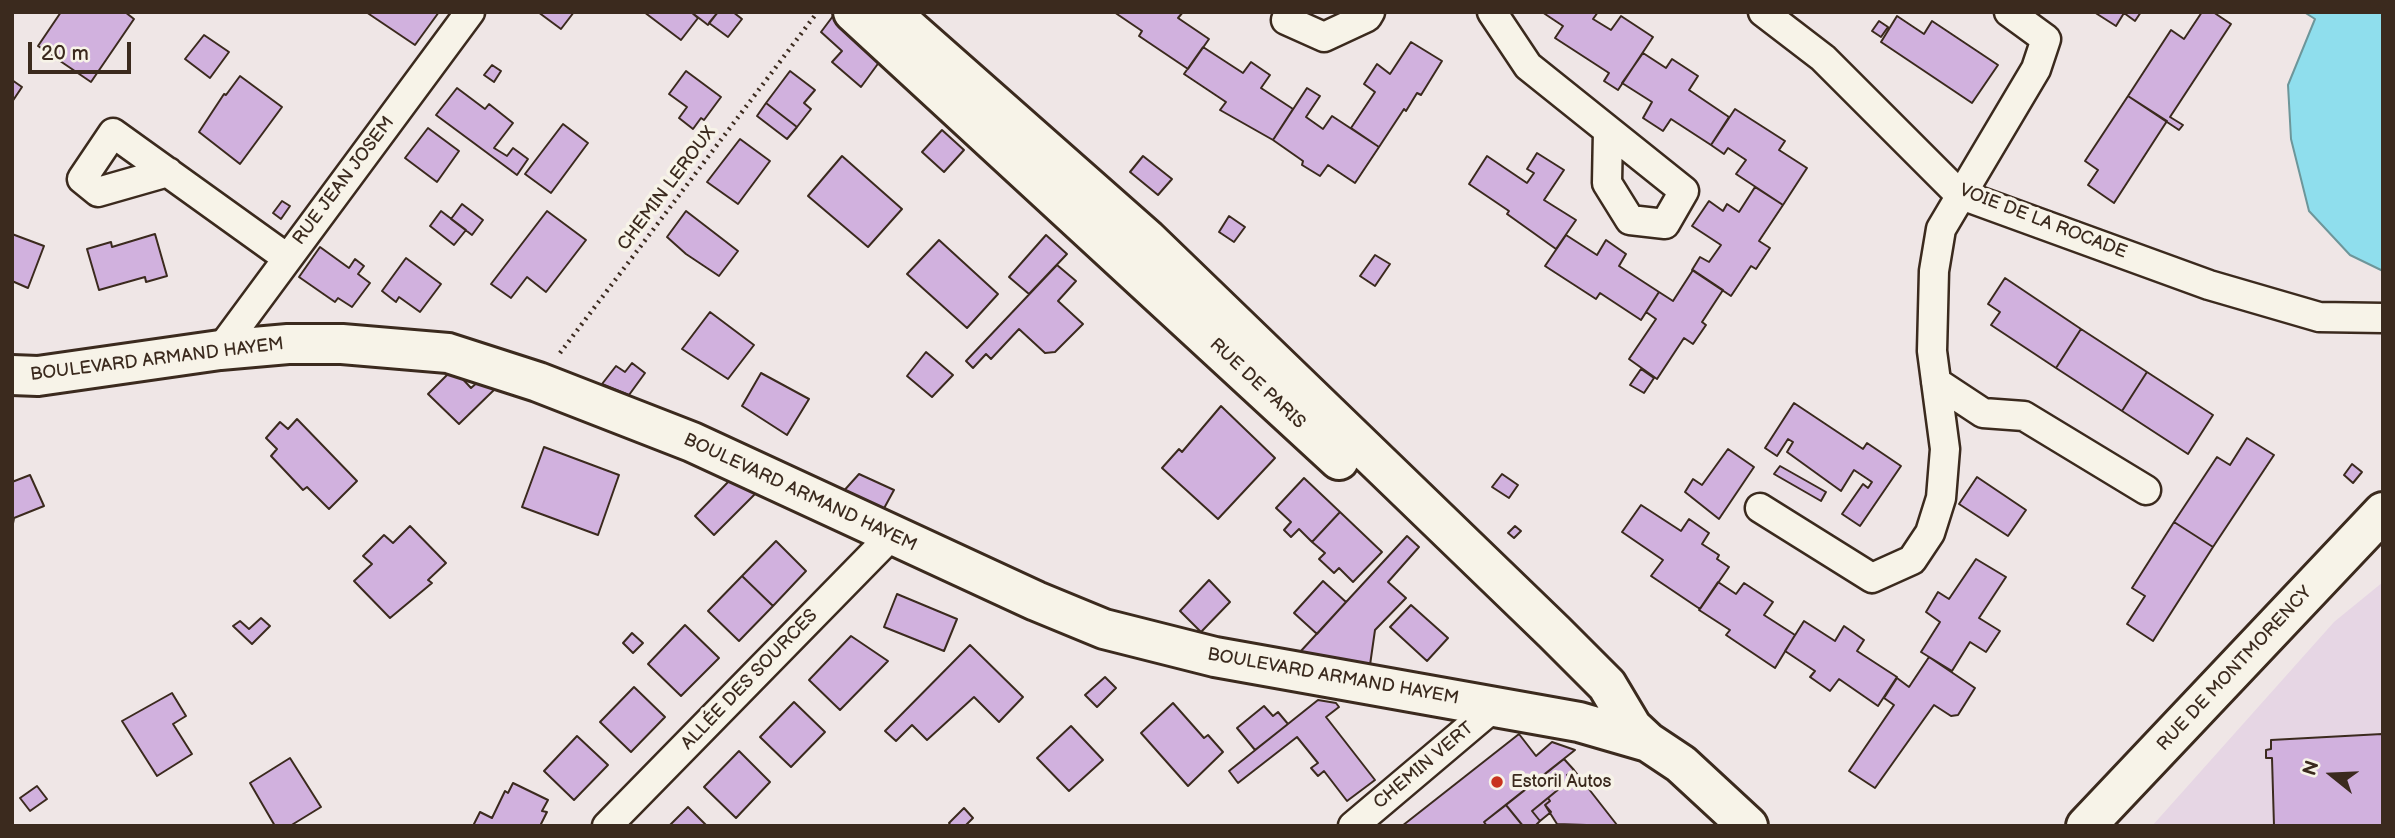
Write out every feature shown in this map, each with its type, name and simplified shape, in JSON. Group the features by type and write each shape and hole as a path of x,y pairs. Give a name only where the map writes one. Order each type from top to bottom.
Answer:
{"main road":[{"name":"RUE DE PARIS","path":"853,12 1565,669 1581,698 1579,722 1648,742"},
{"name":"RUE DE PARIS","path":"890,12 1147,239 1607,685 1632,727 1648,742 1681,764 1748,826"},
{"name":"BOULEVARD ARMAND HAYEM","path":"21,383 220,350 288,344 448,353 538,382 692,442 1047,606 1104,629 1159,645 1579,722"},
{"name":"RUE DE MONTMORENCY","path":"2086,826 2383,512"},
{"path":"2120,826 2383,541"}],"street":[{"name":"RUE JEAN JOSEM","path":"220,350 246,319 287,258 470,12"},
{"path":"1286,20 1324,37 1367,17 1370,12"},
{"path":"1492,12 1528,66 1608,131"},
{"name":"VOIE DE LA ROCADE","path":"1763,12 1823,58 1959,194 2233,292 2319,317 2383,318"},
{"path":"1760,508 1872,578 1912,560 1930,533 1941,498 1945,449 1932,351 1934,271 1941,229 1959,194 2036,69 2046,39 2009,12"},
{"path":"168,172 287,258"},
{"path":"1936,382 1983,414 2024,415 2147,490"},
{"name":"ALLÉE DES SOURCES","path":"607,826 892,535"},
{"name":"CHEMIN VERT","path":"1353,826 1494,706"}],"path":[{"name":"CHEMIN LEROUX","path":"538,382 818,12"}],"shaded area":[{"path":"2383,582 2383,826 2152,826 2334,622"}],"water":[{"path":"2304,12 2383,12 2383,271 2350,255 2309,211 2291,139 2288,85 2315,19"}],"building":[{"path":"61,12 125,12 134,19 91,82 38,46"},
{"path":"366,12 439,12 415,45"},
{"path":"538,12 574,12 561,29"},
{"path":"644,12 691,12 698,18 681,40"},
{"path":"691,12 718,12 708,25"},
{"path":"718,12 733,12 742,19 728,37 709,23"},
{"path":"836,12 888,50 861,87 832,62 842,51 821,32"},
{"path":"1114,12 1183,12 1178,18 1209,39 1188,69 1139,36 1142,31"},
{"path":"1542,12 1598,12 1593,19 1611,30 1621,16 1653,37 1618,90 1604,81 1609,73 1555,38 1563,26"},
{"path":"2094,12 2141,12 2135,21 2124,13 2116,26"},
{"path":"2202,12 2213,12 2231,24 2170,117 2183,125 2179,130 2128,96 2171,30 2184,39"},
{"path":"1897,16 1924,34 1932,21 1998,65 1972,103 1881,42"},
{"path":"1879,21 1888,27 1881,37 1872,31"},
{"path":"204,35 229,52 210,78 185,59"},
{"path":"1411,42 1442,61 1421,95 1417,93 1406,111 1404,109 1379,147 1351,128 1375,92 1364,84 1377,64 1390,74"},
{"path":"1203,47 1243,73 1251,62 1270,75 1261,88 1293,109 1273,140 1220,110 1226,102 1184,74"},
{"path":"1643,53 1666,68 1672,59 1698,76 1689,90 1729,117 1711,145 1671,119 1663,131 1643,118 1652,102 1622,83"},
{"path":"492,65 501,71 494,82 484,75"},
{"path":"686,71 721,97 704,120 701,118 693,129 679,118 687,107 669,94"},
{"path":"790,71 815,90 804,103 811,109 797,127 766,103"},
{"path":"240,76 282,107 240,164 199,132 224,94 226,95"},
{"path":"12,80 22,87 12,102"},
{"path":"457,88 485,109 489,104 513,123 494,148 507,156 513,148 528,159 517,175 436,115"},
{"path":"1307,88 1320,96 1306,117 1323,129 1332,116 1379,147 1355,183 1328,165 1320,176 1302,165 1303,161 1273,140"},
{"path":"2128,96 2167,121 2114,203 2088,185 2098,170 2085,161"},
{"path":"766,103 797,127 787,139 757,116"},
{"path":"1735,109 1785,141 1779,150 1807,168 1783,205 1736,174 1746,160 1728,148 1724,154 1711,145"},
{"path":"563,124 588,143 551,193 525,174"},
{"path":"428,128 459,151 437,182 405,158"},
{"path":"942,130 964,150 944,172 922,152"},
{"path":"740,139 770,161 738,204 707,182"},
{"path":"1537,153 1564,170 1544,200 1576,220 1556,249 1507,214 1509,211 1469,184 1487,156 1527,183 1534,173 1527,169"},
{"path":"842,156 902,209 868,247 808,196"},
{"path":"1143,156 1172,179 1158,195 1130,172"},
{"path":"1755,187 1783,205 1759,241 1770,248 1756,269 1751,266 1731,296 1692,270 1700,257 1709,262 1721,245 1692,226 1709,201 1723,211 1727,204 1739,212"},
{"path":"282,201 290,206 281,219 273,213"},
{"path":"462,204 483,220 472,235 451,219"},
{"path":"441,211 466,230 454,245 430,226"},
{"path":"547,211 586,240 546,292 527,277 511,298 491,284"},
{"path":"686,211 738,251 719,276 686,254 667,237"},
{"path":"1229,216 1245,227 1234,242 1219,232"},
{"path":"12,234 44,246 28,288 12,281"},
{"path":"155,234 167,276 146,282 145,277 99,290 87,249 111,242 112,247"},
{"path":"1046,235 1067,254 1029,294 1009,277"},
{"path":"1566,235 1597,255 1606,240 1626,254 1619,266 1659,292 1641,320 1600,293 1596,299 1545,266"},
{"path":"939,240 998,294 967,328 907,274"},
{"path":"320,247 349,268 355,259 364,266 358,274 370,283 352,307 338,298 335,302 299,277"},
{"path":"1375,255 1390,264 1375,286 1360,276"},
{"path":"406,258 441,284 420,312 399,297 396,302 382,291"},
{"path":"1057,265 1076,281 1058,301 1083,324 1055,352 1045,353 1019,329 991,359 986,354 973,368 966,361"},
{"path":"1693,270 1723,290 1702,322 1706,325 1693,344 1684,338 1657,379 1629,359 1656,319 1646,312 1659,292 1673,301"},
{"path":"2005,278 2081,329 2056,368 1991,325 2000,312 1988,304"},
{"path":"710,312 754,345 728,379 682,349"},
{"path":"2081,329 2147,372 2122,411 2056,368"},
{"path":"926,352 953,375 932,397 907,376"},
{"path":"632,363 645,373 629,395 602,384 616,366 625,372"},
{"path":"1641,369 1654,378 1644,393 1630,385"},
{"path":"2147,372 2213,415 2188,454 2122,411"},
{"path":"449,373 458,374 471,388 479,381 496,388 459,424 428,394"},
{"path":"761,373 809,399 787,435 742,406"},
{"path":"1794,403 1863,449 1867,443 1901,466 1860,526 1842,514 1863,484 1868,488 1872,482 1854,470 1841,491 1787,452 1793,442 1788,439 1777,456 1765,448"},
{"path":"1221,406 1275,458 1218,519 1162,468 1179,449 1182,452"},
{"path":"297,419 357,481 329,509 307,487 303,490 271,456 277,449 266,438 280,422 288,429"},
{"path":"2247,438 2274,455 2213,547 2174,522 2217,457 2230,465"},
{"path":"544,447 619,475 598,535 522,507"},
{"path":"1728,449 1754,467 1719,519 1685,492 1693,479 1702,485"},
{"path":"2352,464 2362,472 2353,483 2344,475"},
{"path":"1780,466 1826,492 1821,501 1774,474"},
{"path":"859,474 894,490 882,512 841,494"},
{"path":"1502,474 1518,485 1509,498 1492,487"},
{"path":"30,475 44,506 14,518 12,529 12,482"},
{"path":"1977,477 2026,510 2008,536 1959,504"},
{"path":"1304,478 1340,512 1312,542 1299,529 1291,537 1284,530 1291,522 1276,508"},
{"path":"730,480 757,492 714,535 695,516"},
{"path":"1641,505 1681,531 1689,519 1709,533 1702,544 1719,555 1717,559 1729,567 1700,609 1651,576 1663,560 1622,532"},
{"path":"1340,512 1382,552 1353,582 1339,568 1334,573 1319,559 1325,553 1312,542"},
{"path":"2174,522 2213,547 2153,641 2127,624 2145,596 2132,588"},
{"path":"410,526 446,563 428,580 432,583 390,618 354,581 372,564 363,556 384,535 393,543"},
{"path":"1515,526 1521,531 1514,538 1508,533"},
{"path":"1407,536 1419,547 1388,582 1406,598 1375,630 1370,665 1300,652"},
{"path":"776,541 806,571 773,606 742,576"},
{"path":"1976,559 2006,577 1979,618 2000,631 1986,652 1970,642 1952,671 1921,652 1940,622 1926,612 1938,592 1949,599"},
{"path":"742,576 773,606 739,641 708,611"},
{"path":"1209,580 1230,602 1201,632 1180,611"},
{"path":"1323,581 1346,602 1317,634 1294,613"},
{"path":"1718,582 1736,594 1744,583 1773,602 1764,615 1795,635 1775,668 1726,635 1730,630 1699,610"},
{"path":"897,594 957,619 944,651 884,627"},
{"path":"1411,605 1448,638 1427,661 1390,627"},
{"path":"261,618 270,626 252,644 233,626 240,621 249,629"},
{"path":"1804,621 1835,641 1844,626 1864,640 1857,651 1897,677 1878,706 1839,679 1830,691 1810,677 1815,671 1785,651"},
{"path":"685,625 719,658 681,696 648,664"},
{"path":"632,633 643,643 633,653 623,643"},
{"path":"851,636 888,661 840,710 809,680"},
{"path":"970,645 1023,697 999,722 974,697 927,740 912,725 896,741 885,731"},
{"path":"1929,657 1975,688 1958,715 1951,716 1934,705 1875,788 1849,771 1894,705 1884,698 1897,678 1909,687"},
{"path":"1105,677 1116,688 1097,707 1085,695"},
{"path":"634,687 665,717 631,752 600,722"},
{"path":"172,693 186,716 173,724 192,754 157,776 122,721"},
{"path":"1318,700 1336,703 1339,707 1326,717 1375,780 1347,801 1324,771 1318,776 1311,768 1318,763 1297,737 1238,783 1229,771"},
{"path":"794,702 825,732 791,767 760,737"},
{"path":"1173,703 1204,738 1208,735 1223,752 1188,786 1141,733"},
{"path":"1264,706 1273,716 1278,712 1288,724 1255,750 1237,728"},
{"path":"1071,726 1103,760 1069,791 1037,758"},
{"name":"Estoril Autos","path":"1519,734 1536,756 1552,742 1575,750 1484,822 1487,826 1402,826"},
{"path":"2382,734 2383,826 2274,826 2272,758 2266,758 2266,750 2271,749 2271,740"},
{"path":"577,736 608,765 574,800 544,771"},
{"path":"739,751 770,782 736,818 704,787"},
{"path":"290,758 321,807 290,826 275,826 250,783"},
{"path":"1564,759 1574,770 1567,775 1571,779 1532,811 1540,821 1535,826 1523,826 1506,805"},
{"path":"1574,770 1616,826 1557,824 1545,805 1550,801 1548,798 1571,779 1567,775"},
{"path":"513,783 548,800 542,811 547,812 540,826 473,826 480,812 492,818 505,791 508,793"},
{"path":"37,786 47,799 30,811 20,798"},
{"path":"1548,798 1550,801 1545,805 1551,812 1540,821 1532,811"},
{"path":"1506,805 1523,826 1487,826 1484,822"},
{"path":"688,807 707,826 669,826"},
{"path":"964,808 973,818 965,826 951,826 949,823"}],"place":[{"name":"Estoril Autos","path":"1497,782"}]}
